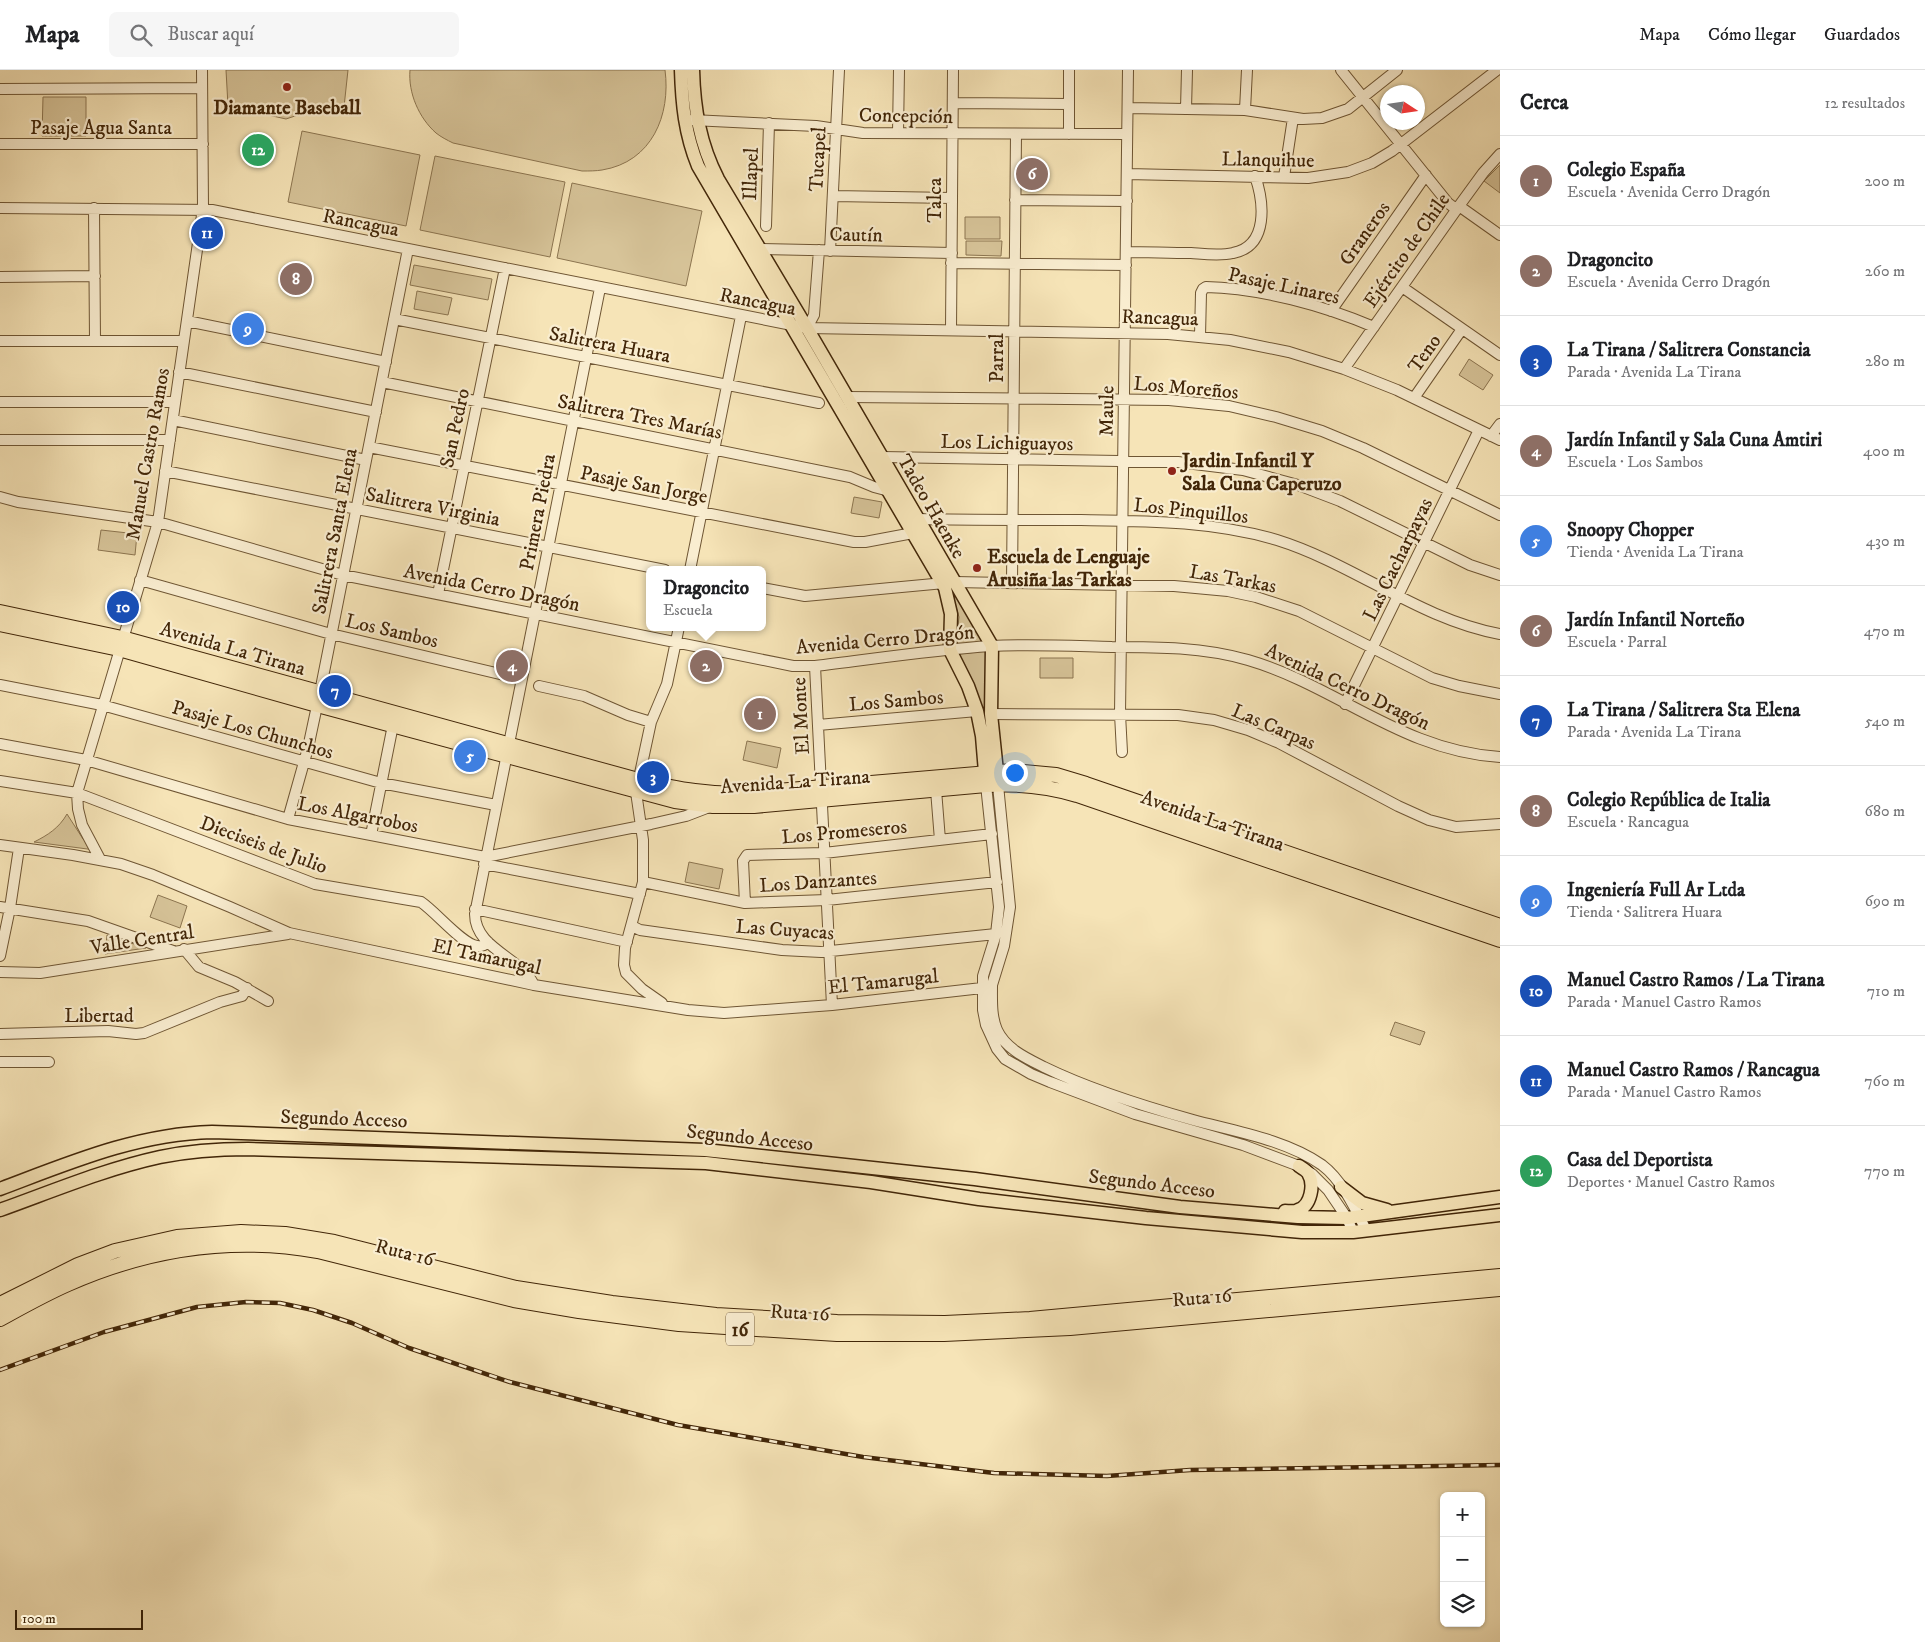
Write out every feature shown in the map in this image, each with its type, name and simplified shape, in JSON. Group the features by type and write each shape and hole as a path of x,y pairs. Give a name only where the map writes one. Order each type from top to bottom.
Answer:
{"highway":[{"name":"Avenida La Tirana","path":"0,612 507,749 637,786 675,802 713,806 754,806 821,794 1040,773 1071,779 1500,926"},
{"name":"Avenida La Tirana","path":"0,624 121,644"},
{"name":"Avenida La Tirana","path":"318,699 393,725 507,749"},
{"name":"Avenida La Tirana","path":"637,786 724,794 821,794 936,790 992,779 1035,786 1077,795 1500,940"},
{"name":"Ruta 16","path":"0,1304 78,1265 115,1251 156,1241 241,1232 285,1234 316,1239 516,1288 612,1304 716,1315 837,1322 945,1323 1049,1318 1500,1276"},
{"name":"Ruta 16","path":"0,1319 67,1284 130,1261 176,1250 241,1244 318,1251 514,1300 610,1316 725,1328 836,1334 944,1334 1070,1328 1500,1289"}],"main road":[{"name":"Tadeo Haenke","path":"682,70 690,120 702,142 711,166 918,519 948,582 950,650 968,686 977,711 992,779"},
{"name":"Tadeo Haenke","path":"694,70 690,144 704,176 914,533 992,646 992,779"},
{"name":"Segundo Acceso","path":"0,1190 73,1161 128,1143 170,1135 212,1132 705,1150 975,1179 1180,1207 1282,1216 1353,1217 1500,1197"},
{"name":"Segundo Acceso","path":"0,1210 98,1175 142,1162 199,1151 248,1149 683,1161 871,1182 979,1199 1146,1218 1302,1232 1353,1232 1500,1215"},
{"path":"1246,1212 1298,1210 1303,1207 1311,1194 1311,1183 1308,1172 1299,1166"},
{"path":"1341,1187 1362,1203 1379,1209 1396,1211"}],"street":[{"name":"Manuel Castro Ramos","path":"100,859 82,824 78,809 77,793 158,522 203,208 202,70"},
{"name":"Tucapel","path":"830,250 839,70"},
{"path":"898,133 899,70"},
{"name":"Talca","path":"951,330 953,70"},
{"path":"1069,70 1069,134"},
{"name":"Maule","path":"1122,752 1120,714 1121,585 1128,70"},
{"path":"1186,109 1187,70"},
{"path":"1245,110 1247,70"},
{"path":"1341,70 1448,202 1500,235"},
{"path":"1128,108 1245,110 1312,120 1331,116 1348,109 1397,70"},
{"name":"Llanquihue","path":"1127,174 1321,177 1348,172 1372,163 1402,144 1498,70"},
{"path":"0,89 202,88"},
{"name":"Concepción","path":"952,103 1069,104"},
{"path":"1284,177 1293,118"},
{"name":"Concepción","path":"690,120 816,126 863,133 1127,134"},
{"name":"Illapel","path":"766,226 769,123"},
{"name":"Parral","path":"1012,583 1016,134"},
{"name":"Pasaje Agua Santa","path":"0,144 203,144"},
{"name":"Ejército de Chile","path":"1344,369 1483,173 1500,154"},
{"name":"Graneros","path":"1331,311 1426,175"},
{"path":"1126,252 1227,254 1244,249 1253,242 1261,226 1261,200 1255,176"},
{"path":"833,196 952,198"},
{"path":"1015,200 1126,201"},
{"name":"Rancagua","path":"0,208 203,208 807,328 1200,336 1270,347 1344,369 1414,398 1496,438"},
{"path":"94,208 95,341"},
{"name":"Salitrera Santa Elena","path":"288,819 304,762 332,634 408,249"},
{"name":"Cautín","path":"760,249 830,250 1014,264 1126,265"},
{"path":"807,328 814,315 819,250"},
{"name":"San Pedro","path":"438,594 505,268"},
{"path":"0,277 95,276"},
{"path":"1402,287 1500,355"},
{"name":"Primera Piedra","path":"534,985 524,969 488,942 477,928 475,909 600,288"},
{"name":"Pasaje Linares","path":"1200,336 1201,293 1206,288 1270,296 1331,311 1374,327"},
{"path":"691,566 741,316"},
{"name":"Salitrera Huara","path":"394,319 818,403"},
{"path":"187,321 386,362"},
{"name":"Teno","path":"1414,398 1462,328"},
{"path":"0,341 184,341"},
{"path":"180,372 376,412"},
{"name":"Salitrera Tres Marías","path":"382,382 850,477 874,488 889,491"},
{"name":"Los Moreños","path":"847,397 1169,400 1216,404 1300,423 1350,442 1500,515"},
{"path":"0,402 175,402"},
{"path":"173,420 366,460"},
{"path":"1496,438 1500,424"},
{"name":"Las Cacharpayas","path":"1345,704 1479,430"},
{"path":"0,440 170,440"},
{"name":"Pasaje San Jorge","path":"369,446 702,514 854,542 865,542 914,533"},
{"name":"Los Lichiguayos","path":"882,457 1123,461 1202,464 1243,470 1276,478 1340,501 1470,565 1500,575"},
{"name":"Salitrera Virginia","path":"165,471 646,566"},
{"name":"Avenida Cerro Dragón","path":"0,497 18,502 158,522 343,575 788,666 814,666 992,646 1188,648 1238,657 1283,672 1391,727 1422,740 1465,752 1500,757"},
{"name":"Los Pinquillos","path":"918,519 1122,521 1193,524 1255,534 1319,556 1453,622 1500,634"},
{"name":"Los Sambos","path":"140,580 332,634 521,678"},
{"path":"766,589 805,596 948,582"},
{"name":"Las Tarkas","path":"948,582 1192,587 1256,597 1299,611 1423,673 1473,690 1500,694"},
{"path":"665,1005 642,989 626,974 624,965 627,942 643,882 637,786 651,722 667,684 678,631"},
{"name":"El Monte","path":"814,666 832,1005"},
{"name":"Pasaje Los Chunchos","path":"0,685 102,705 382,783 496,805"},
{"path":"539,686 584,696 628,716 651,722"},
{"name":"Los Sambos","path":"818,725 977,711"},
{"name":"Las Carpas","path":"991,714 1197,716 1232,724 1279,743 1391,803 1428,820 1456,827 1500,824"},
{"path":"371,835 393,725"},
{"name":"Los Algarrobos","path":"0,744 86,760 288,819 485,860 686,816 713,806"},
{"name":"Tadeo Haenke","path":"987,987 983,976 996,934 999,907 992,834 992,779"},
{"name":"Tadeo Haenke","path":"987,987 1004,946 1010,908 992,779"},
{"path":"0,782 77,793"},
{"path":"936,790 940,840"},
{"name":"Dieciseis de Julio","path":"77,793 315,884 421,902 473,945 481,946 488,942"},
{"name":"Los Promeseros","path":"745,903 743,861 747,855 824,852 992,834"},
{"name":"El Tamarugal","path":"0,845 100,859 153,875 289,934 534,985 688,1010 724,1013 832,1005 987,987"},
{"path":"0,956 5,907 19,848"},
{"path":"485,860 640,894"},
{"name":"Los Danzantes","path":"643,882 745,903 827,900 997,882"},
{"path":"5,907 88,921 179,950 199,967 247,988 268,1001"},
{"path":"475,909 627,942"},
{"name":"Las Cuyacas","path":"632,926 640,930 782,950 829,952 996,934"},
{"name":"Valle Central","path":"0,972 40,973 289,934"},
{"path":"987,987 983,1010 986,1025 993,1043 1005,1058 1031,1074 1135,1114 1243,1145 1299,1166 1322,1182 1366,1230"},
{"path":"987,987 997,1030 1012,1049 1068,1078 1182,1117 1288,1147 1323,1166 1341,1187 1353,1217 1353,1232"},
{"name":"Libertad","path":"0,1034 108,1031 144,1033 220,1002 242,996 247,988"},
{"path":"0,1062 49,1062"}],"shaded area":[{"name":"Diamante Baseball","path":"226,70 348,70 344,107 331,104 286,119 228,106"},
{"path":"410,70 665,70 665,103 661,119 654,134 645,147 634,157 619,165 602,170 582,171 453,143 442,137 430,127 420,113 413,96"},
{"path":"43,97 86,97 86,136 42,136"},
{"path":"302,131 420,155 406,226 288,202"},
{"path":"435,156 565,182 550,257 420,230"},
{"path":"1500,165 1500,193 1484,181"},
{"path":"572,183 702,211 686,286 557,258"},
{"path":"965,217 1000,217 1000,239 965,239"},
{"path":"966,241 1002,241 1001,256 966,255"},
{"path":"414,265 492,279 488,300 410,285"},
{"path":"417,291 452,298 448,315 414,309"},
{"path":"1469,359 1493,375 1483,390 1459,375"},
{"path":"854,497 882,502 879,518 851,513"},
{"path":"101,530 137,534 135,555 98,550"},
{"path":"956,594 985,641 956,645 959,617 953,597"},
{"path":"987,651 993,764 959,654"},
{"path":"1040,658 1073,658 1073,678 1040,678"},
{"path":"747,741 781,748 777,768 743,760"},
{"path":"67,814 83,839 95,850 34,842 53,831"},
{"path":"689,862 723,869 719,889 685,882"},
{"path":"158,895 187,906 180,928 150,917"},
{"path":"107,935 146,948 105,954"},
{"path":"1395,1022 1425,1032 1420,1045 1390,1035"}],"railway":[{"path":"0,1370 104,1332 197,1307 246,1302 280,1303 313,1310 352,1323 409,1348 510,1382 678,1425 863,1457 994,1473 1107,1476 1190,1470 1500,1465"}],"place":[{"name":"Diamante Baseball","path":"287,87"},
{"name":"Casa del Deportista","path":"258,150"},
{"name":"Jardín Infantil Norteño","path":"1032,174"},
{"name":"Manuel Castro Ramos / Rancagua","path":"207,233"},
{"name":"Colegio República de Italia","path":"296,279"},
{"name":"Ingeniería Full Ar Ltda","path":"248,329"},
{"name":"Jardin Infantil Y Sala Cuna Caperuzo","path":"1172,471"},
{"name":"Escuela de Lenguaje Arusiña las Tarkas","path":"977,568"},
{"name":"Manuel Castro Ramos / La Tirana","path":"123,607"},
{"name":"Jardín Infantil y Sala Cuna Amtiri","path":"512,666"},
{"name":"Dragoncito","path":"706,666"},
{"name":"La Tirana / Salitrera Sta Elena","path":"335,691"},
{"name":"Colegio España","path":"760,714"},
{"name":"Snoopy Chopper","path":"470,756"},
{"name":"La Tirana / Salitrera Constancia","path":"653,777"}]}
